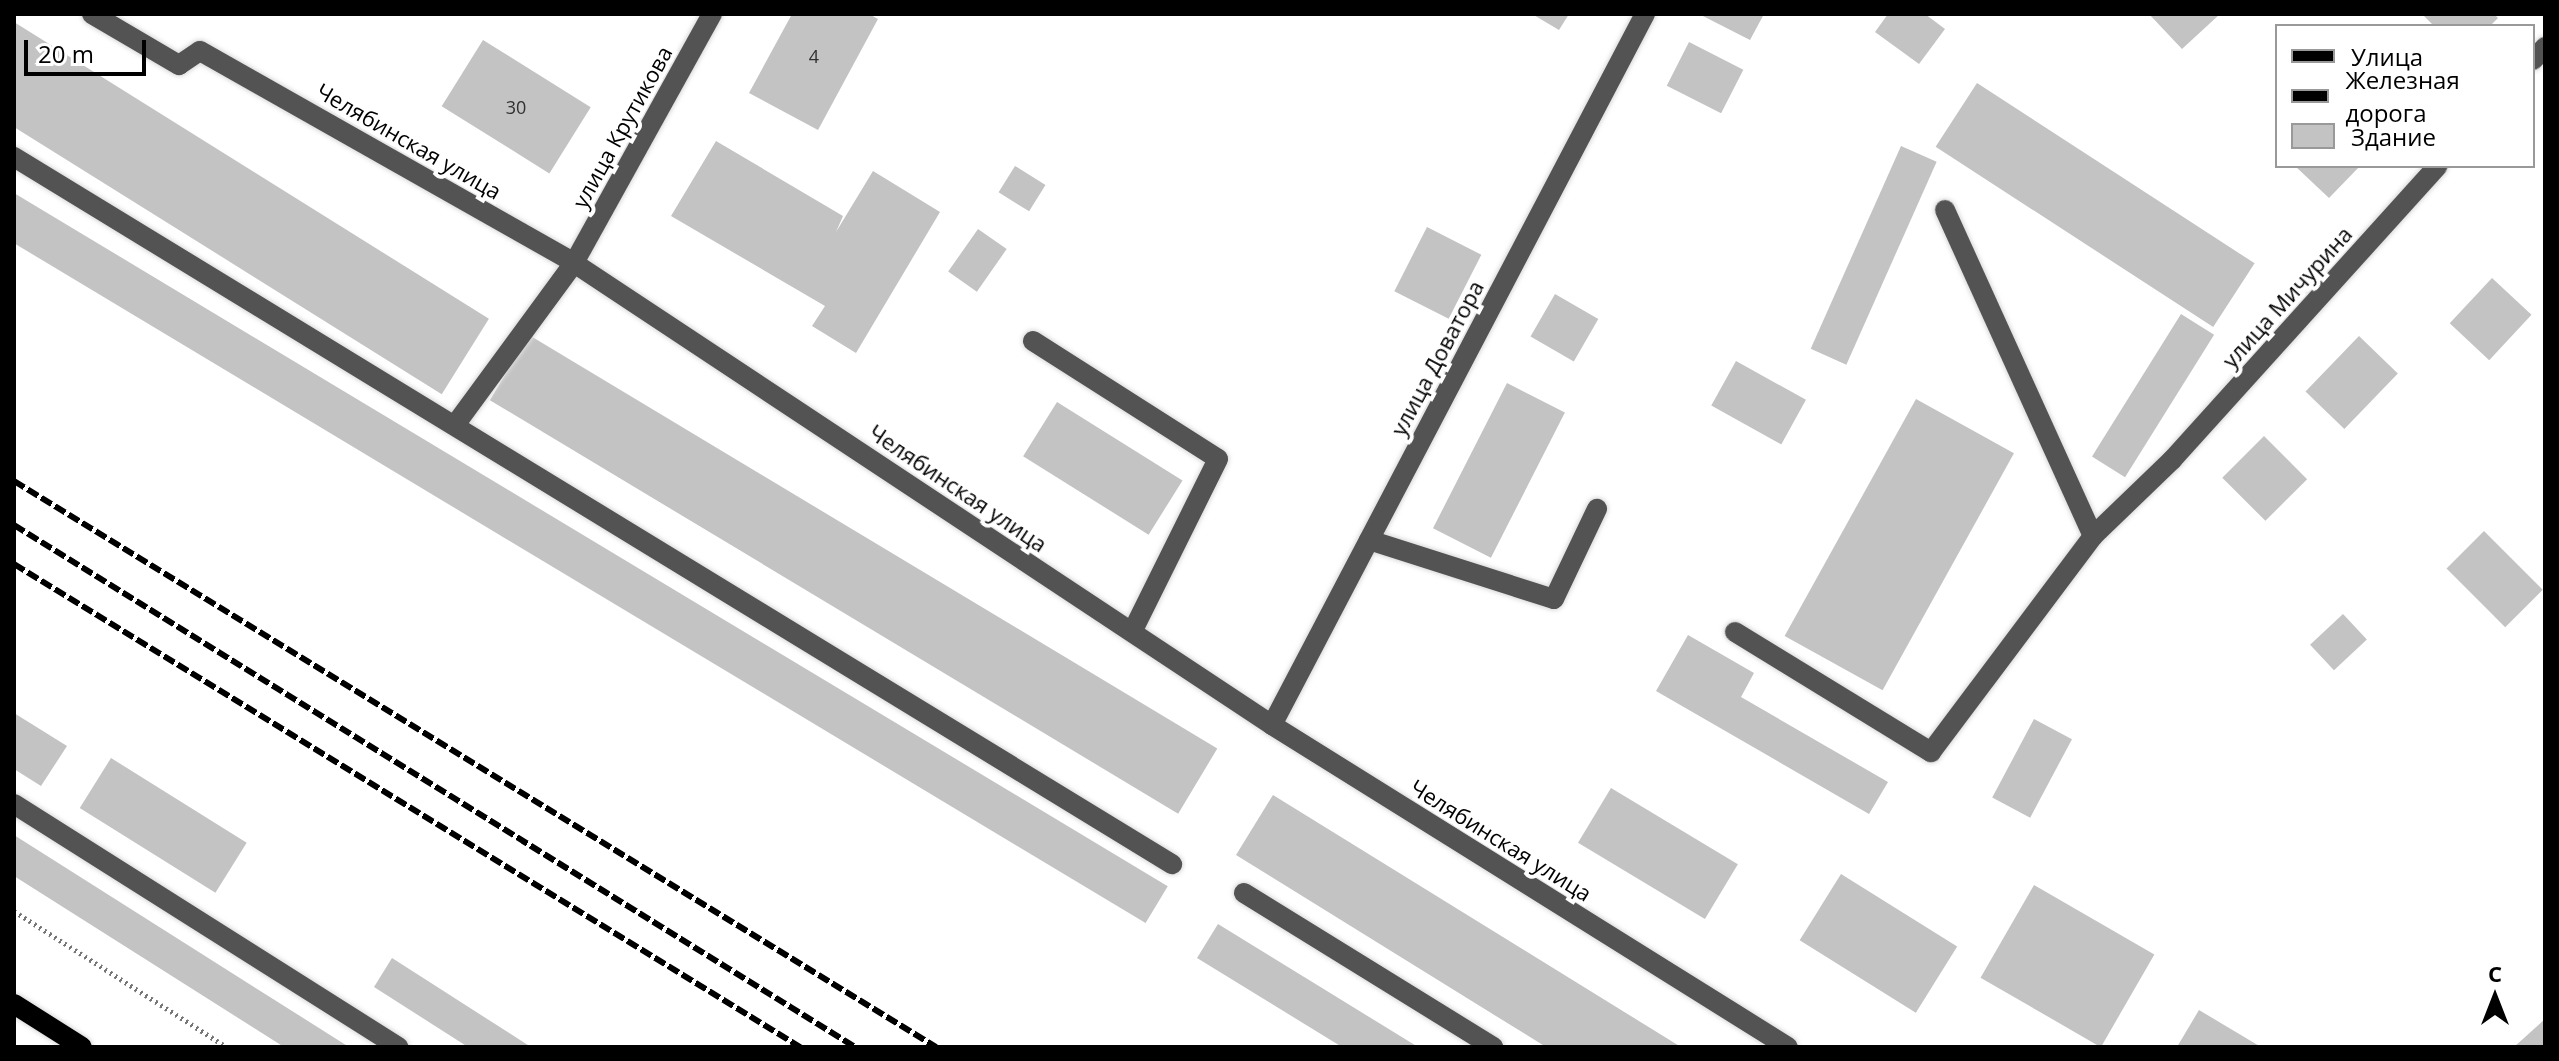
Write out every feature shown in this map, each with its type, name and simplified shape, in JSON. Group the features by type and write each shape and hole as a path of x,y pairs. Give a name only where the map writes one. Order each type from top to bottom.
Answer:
{"main road":[{"path":"14,1004 82,1047"}],"street":[{"name":"Челябинская улица","path":"92,14 179,65 200,51 574,263 1272,725 1788,1047"},
{"name":"улица Крутикова","path":"455,425 574,263 712,14"},
{"name":"улица Доватора","path":"1272,725 1645,14"},
{"path":"14,157 1172,864"},
{"name":"улица Мичурина","path":"1735,632 1931,752 2093,536 2172,460 2436,168"},
{"path":"1945,210 2093,536"},
{"path":"1033,341 1218,459 1132,632"},
{"path":"1369,540 1554,599 1597,509"},
{"path":"14,804 399,1047"},
{"path":"1244,893 1493,1047"}],"path":[{"path":"14,911 227,1047"}],"building":[{"path":"792,14 869,14 878,19 818,130 749,93"},
{"path":"1532,14 1569,14 1559,30"},
{"path":"1699,14 1764,14 1750,40"},
{"path":"1888,14 1925,14 1945,29 1919,64 1875,32"},
{"path":"2149,14 2220,14 2182,49"},
{"path":"2422,14 2494,14 2498,18 2492,24 2432,24"},
{"path":"14,22 489,319 442,394 14,127"},
{"path":"483,40 591,107 549,173 442,106"},
{"path":"1689,42 1743,70 1721,113 1667,86"},
{"path":"1977,83 2255,263 2213,327 1936,147"},
{"path":"716,141 843,216 836,232 873,171 940,212 856,353 812,326 825,306 671,216"},
{"path":"1901,146 1937,162 1846,365 1811,349"},
{"path":"1015,166 1046,185 1029,211 999,192"},
{"path":"2297,168 2358,168 2329,198"},
{"path":"14,193 1168,886 1146,923 14,243"},
{"path":"1427,227 1481,255 1449,319 1394,291"},
{"path":"978,229 1007,249 977,292 948,272"},
{"path":"2492,278 2531,315 2489,360 2450,323"},
{"path":"1555,294 1598,319 1574,361 1530,336"},
{"path":"2181,314 2214,335 2125,477 2092,456"},
{"path":"529,335 1217,749 1178,814 490,400"},
{"path":"2359,336 2398,374 2344,429 2306,391"},
{"path":"1736,361 1806,400 1781,444 1711,406"},
{"path":"1507,383 1565,413 1491,558 1433,528"},
{"path":"1916,399 2014,453 1883,690 1785,636"},
{"path":"1057,402 1183,480 1149,535 1023,456"},
{"path":"2264,436 2307,479 2265,521 2222,478"},
{"path":"2484,531 2543,590 2505,627 2447,568"},
{"path":"2343,614 2367,640 2334,670 2310,645"},
{"path":"1688,635 1754,673 1741,697 1888,782 1869,814 1656,691"},
{"path":"14,713 67,746 41,786 14,769"},
{"path":"2034,719 2072,739 2030,818 1992,798"},
{"path":"111,758 247,843 215,893 80,808"},
{"path":"1611,788 1738,864 1705,919 1578,843"},
{"path":"1273,795 1681,1047 1546,1047 1236,855"},
{"path":"14,835 349,1047 284,1047 14,876"},
{"path":"1841,874 1957,947 1916,1013 1800,940"},
{"path":"2034,885 2154,954 2101,1047 1980,978"},
{"path":"1218,924 1418,1047 1342,1047 1197,958"},
{"path":"392,958 531,1047 468,1047 374,987"},
{"path":"2199,1010 2261,1047 2177,1047"},
{"path":"2545,1019 2545,1047 2514,1047"}],"railway":[{"path":"14,481 936,1047"},
{"path":"14,525 855,1047"},
{"path":"14,564 800,1047"}]}
